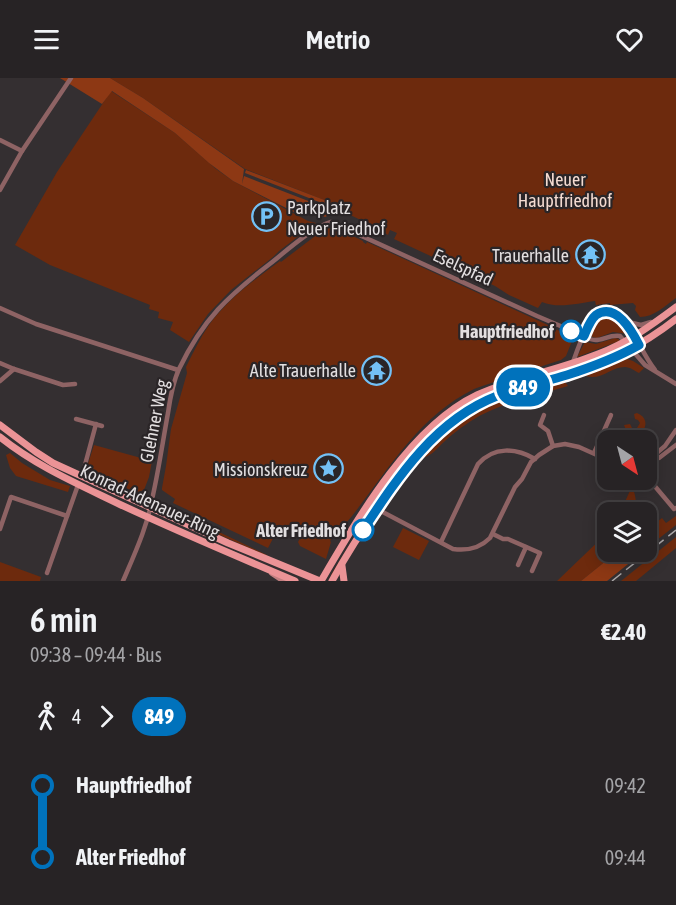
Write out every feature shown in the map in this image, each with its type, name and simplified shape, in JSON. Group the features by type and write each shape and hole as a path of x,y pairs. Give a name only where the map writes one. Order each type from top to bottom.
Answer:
{"main road":[{"path":"321,581 368,505 403,459 431,427 446,414 479,394 599,354 635,336 676,307"},
{"path":"332,581 377,509 404,472 425,447 452,421 467,410 499,395 583,370 631,349 676,319"},
{"name":"Konrad-Adenauer-Ring","path":"0,425 53,463 81,477 321,581"},
{"name":"Konrad-Adenauer-Ring","path":"0,437 30,459 78,485 222,551 295,581"},
{"path":"342,564 344,581"},
{"path":"270,570 284,581"}],"street":[{"path":"0,190 22,151 71,78"},
{"path":"0,140 22,151"},
{"name":"Eselspfad","path":"331,222 590,340 595,341 615,335 626,341"},
{"name":"Glehner Weg","path":"123,581 148,517 178,370 203,327 223,303 283,253 319,227 331,222"},
{"path":"0,308 36,324 178,370"},
{"path":"572,363 593,319 600,314 610,313 624,321 657,372"},
{"path":"624,321 646,324 662,317"},
{"path":"626,341 645,365 676,384"},
{"path":"0,363 63,386 75,384"},
{"path":"0,381 14,369"},
{"path":"544,415 540,425 548,431 553,446"},
{"path":"594,453 611,415"},
{"path":"76,419 102,426"},
{"name":"Konrad-Adenauer-Ring","path":"81,477 96,424"},
{"path":"657,453 674,437 676,429"},
{"path":"377,509 453,549 468,549 484,544 493,534 515,488 535,459 558,444 572,445 597,454"},
{"path":"657,459 676,445"},
{"path":"441,542 482,459 495,452 510,450 519,451 535,459"},
{"path":"47,573 78,485"},
{"path":"657,489 674,509 676,508"},
{"path":"0,529 11,498 67,516"},
{"path":"493,534 540,553 532,571"},
{"path":"518,565 526,547"}],"green space":[{"name":"Neuer Hauptfriedhof","path":"110,78 676,78 676,298 655,313 645,317 640,317 633,303 596,305 595,301 562,305 542,302 538,308 394,239 397,233 390,230 388,235 340,210 342,207 245,169 143,98"},
{"path":"111,91 175,133 233,181 308,221 316,223 231,290 208,314 189,342 170,330 173,322 158,318 159,312 149,309 150,305 50,265 15,245 57,172"},
{"path":"327,227 334,227 366,244 367,242 549,327 574,336 566,356 561,360 474,389 454,400 437,414 406,445 352,516 333,537 326,559 300,546 298,542 301,536 280,525 268,548 173,503 175,499 162,488 171,429 187,373 186,367 206,330 224,307 242,290"},
{"path":"605,315 620,321 626,327 628,334 613,332 597,338 592,337 590,332 593,323"},
{"path":"615,338 619,341 577,357 585,342 596,344"},
{"path":"623,346 624,348 555,375 505,390 437,431 331,575 404,464 425,439 449,417 487,395 579,365"},
{"path":"627,359 644,368 639,373 625,367 596,377 585,376"},
{"path":"565,382 568,386 506,405 482,415 423,458 456,425 494,403"},
{"path":"637,413 645,419 643,430 626,430 624,425 630,424 632,428 637,428 640,423 635,419 634,414"},
{"path":"94,445 152,461 144,490 135,493 104,475 86,470"},
{"path":"10,453 50,480 70,486 68,492 16,476 10,468 6,455"},
{"path":"630,490 633,490 636,502 625,502"},
{"path":"167,507 267,555 166,511"},
{"path":"676,516 676,525 657,540 657,522 662,518 666,523"},
{"path":"403,528 429,541 419,560 393,547"},
{"path":"676,537 676,548 636,581 621,581 645,562 657,562 657,552"},
{"path":"597,543 597,562 605,562 581,581 557,581"},
{"path":"0,562 41,577 40,581 0,581"}],"shaded area":[{"path":"60,78 110,78 143,98 244,169 242,184 244,176 329,209 331,214 325,217 308,211 298,214 233,181 175,133 112,91 102,104"},
{"path":"246,170 340,206 337,209 245,173"},
{"path":"605,562 631,562 607,581 581,581"}],"railway":[{"path":"612,581 676,530"}],"bus line":[{"name":"849","path":"363,530 425,447 438,433 467,410 499,395 603,363 639,345 624,321 610,313 597,315 584,336 571,331"}],"place":[{"name":"Parkplatz Neuer Friedhof","path":"266,217"},
{"name":"Trauerhalle","path":"590,255"},
{"name":"Hauptfriedhof","path":"571,331"},
{"name":"Alte Trauerhalle","path":"377,370"},
{"name":"Missionskreuz","path":"328,469"},
{"name":"Alter Friedhof","path":"363,530"}]}
